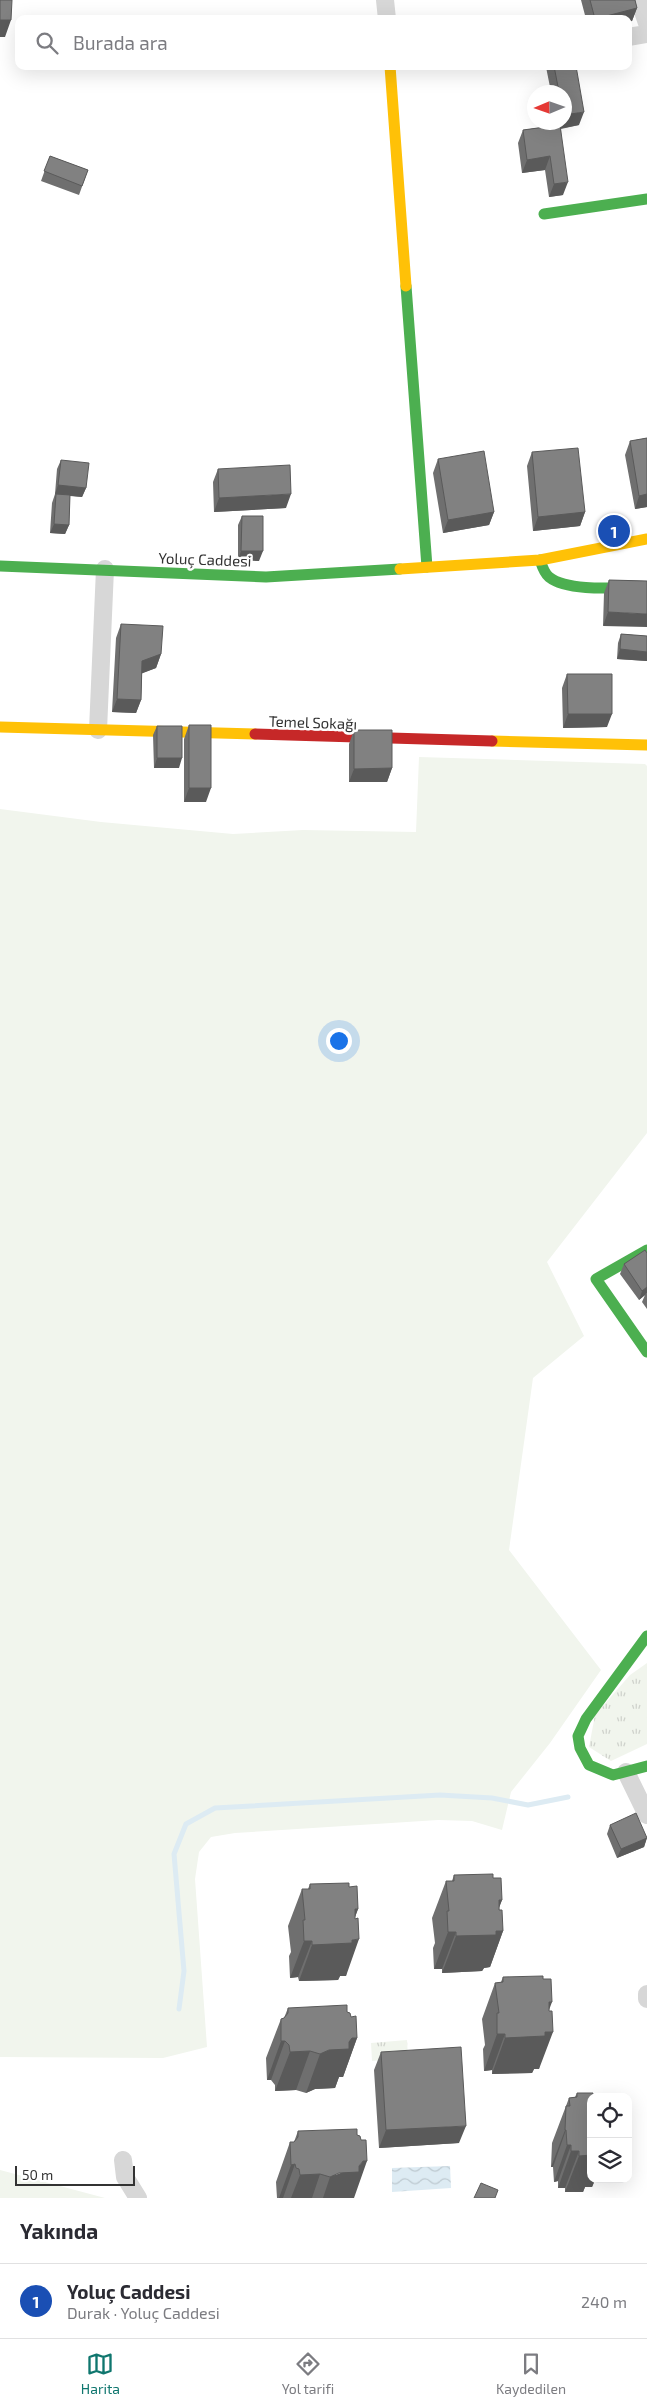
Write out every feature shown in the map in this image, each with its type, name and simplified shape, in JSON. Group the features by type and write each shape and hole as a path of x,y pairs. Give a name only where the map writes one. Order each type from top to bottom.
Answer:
{"street":[{"path":"385,0 386,15"},
{"path":"639,0 647,23"},
{"path":"632,36 647,34"},
{"path":"390,70 427,567"},
{"path":"544,214 647,198"},
{"name":"Yoluç Caddesi","path":"0,566 266,576 540,560 647,539"},
{"path":"540,560 544,571 552,579 575,585 583,587 647,587"},
{"path":"98,730 105,569"},
{"name":"Temel Sokağı","path":"0,727 647,745"},
{"path":"647,1250 596,1279 647,1352"},
{"path":"647,1636 641,1650 586,1718 578,1736 580,1748 589,1765 613,1775 647,1766"},
{"path":"626,1772 647,1815"},
{"path":"647,1994 647,1999"},
{"path":"123,2160 125,2177 138,2198"}],"green space":[{"path":"419,757 645,764 647,766 647,1133 547,1262 584,1336 533,1378 509,1550 601,1670 550,1743 511,1792 502,1830 472,1821 438,1820 235,1833 211,1837 199,1852 195,1879 207,2047 163,2058 0,2057 0,809 101,822 233,834 303,830 416,832"},
{"path":"647,1663 647,1744 611,1761 589,1747 595,1715 630,1675"},
{"path":"407,2040 408,2058 372,2061 371,2043"},
{"path":"0,2170 105,2198 0,2198"}],"water":[{"path":"450,2166 451,2188 392,2192 392,2168"}],"building":[{"path":"0,0 12,0 11,20 0,20"},
{"path":"590,0 635,0 637,8 610,15 594,15"},
{"path":"555,70 577,70 584,112 572,114 572,85 558,85"},
{"path":"523,130 561,130 568,182 554,184 550,156 527,160"},
{"path":"50,156 88,170 82,186 44,171"},
{"path":"647,438 647,494 639,496 630,441"},
{"path":"578,448 585,512 538,517 532,452"},
{"path":"484,451 494,512 448,520 438,459"},
{"path":"61,460 89,463 86,488 58,485"},
{"path":"290,465 291,494 219,498 218,469"},
{"path":"56,494 70,495 69,525 54,524"},
{"path":"242,516 263,516 263,551 241,551"},
{"path":"609,580 647,581 647,614 608,612"},
{"path":"121,624 163,626 161,654 142,661 141,700 117,699"},
{"path":"621,634 647,636 647,652 620,649"},
{"path":"567,674 612,674 612,714 568,714"},
{"path":"189,725 211,725 211,788 189,788"},
{"path":"157,726 182,726 182,758 157,758"},
{"path":"354,730 392,730 392,768 354,769"},
{"path":"645,1250 647,1253 647,1287 642,1291 624,1264"},
{"path":"636,1813 647,1838 621,1849 610,1825"},
{"path":"493,1874 493,1878 501,1878 502,1900 499,1900 499,1910 502,1910 503,1931 496,1931 496,1935 456,1936 456,1932 448,1932 447,1911 449,1911 446,1881 454,1881 454,1875"},
{"path":"349,1883 349,1887 357,1886 358,1909 355,1909 355,1919 358,1918 359,1939 352,1940 352,1943 312,1945 312,1941 304,1941 303,1920 305,1920 302,1889 310,1889 310,1884"},
{"path":"543,1976 543,1979 551,1979 552,2002 549,2002 549,2011 552,2011 553,2032 545,2032 545,2036 505,2038 505,2034 497,2034 497,2013 499,2013 495,1983 503,1982 503,1977"},
{"path":"347,2005 347,2012 350,2013 351,2017 356,2016 357,2038 352,2038 349,2042 349,2049 329,2050 320,2054 310,2051 290,2052 289,2045 285,2041 281,2041 281,2019 288,2013 288,2008"},
{"path":"461,2047 466,2126 386,2130 381,2052"},
{"path":"577,2093 587,2093 587,2155 579,2156 579,2151 571,2151 571,2145 567,2145 565,2130 566,2106 570,2106 569,2098 577,2097"},
{"path":"357,2129 357,2135 360,2136 361,2140 366,2140 367,2161 363,2161 359,2166 359,2172 339,2173 330,2177 320,2174 300,2175 299,2169 296,2168 295,2164 291,2165 290,2142 294,2142 298,2137 298,2131"},
{"path":"481,2183 498,2190 495,2198 474,2198"}],"waterway":[{"path":"179,2009 184,1971 174,1854 186,1824 215,1808 440,1795 492,1798 528,1805 568,1797"}],"traffic: fast":[{"path":"544,214 647,199"},
{"path":"406,286 427,567"},
{"path":"540,560 544,571 549,577 569,585 596,588 647,587"},
{"path":"0,566 266,577 400,569"},
{"path":"647,1250 596,1279 647,1352"},
{"path":"647,1636 586,1719 578,1736 580,1748 589,1765 613,1775 647,1766"}],"traffic: slow":[{"path":"390,70 406,286"},
{"path":"400,569 540,560 647,539"},
{"path":"0,727 255,734"},
{"path":"492,741 647,745"}],"traffic: jam":[{"path":"255,734 492,741"}],"place":[{"name":"Yoluç Caddesi","path":"614,531"}]}
